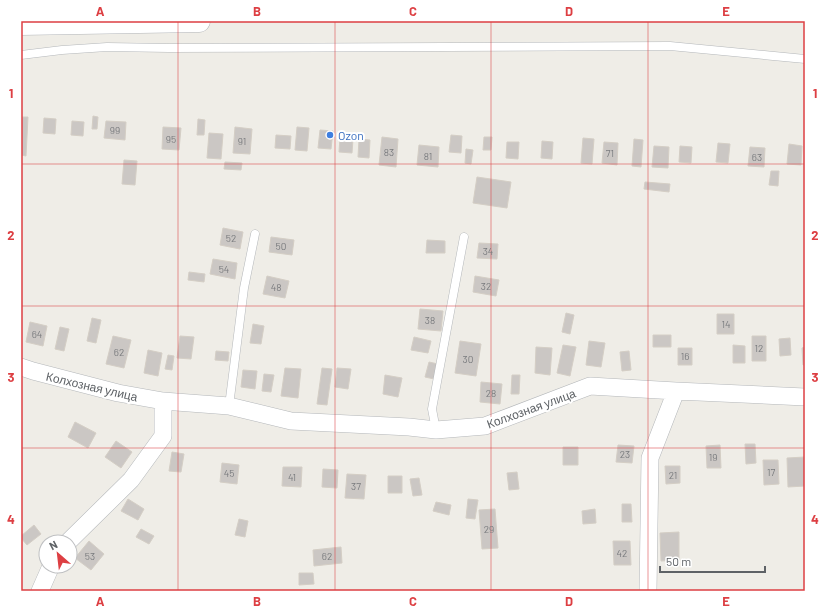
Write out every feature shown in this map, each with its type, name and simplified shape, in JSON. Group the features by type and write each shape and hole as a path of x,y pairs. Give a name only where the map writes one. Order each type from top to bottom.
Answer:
{"main road":[{"path":"21,24 199,21"}],"street":[{"name":"Колхозная улица","path":"21,367 118,393 163,401 229,406 291,421 409,427 436,430 485,426 590,386 805,397"},
{"path":"648,591 650,458 676,391"},
{"path":"76,534 131,480 163,436 163,401"},
{"path":"40,591 47,574"}],"lane":[{"path":"21,55 107,47 670,46 805,59"},
{"path":"229,406 243,295 255,234"},
{"path":"436,430 432,409 464,237"}],"building":[{"path":"93,116 98,117 97,129 92,129"},
{"path":"21,117 28,117 26,156 21,155"},
{"path":"44,118 56,119 55,134 43,133"},
{"path":"198,119 205,120 204,135 197,135"},
{"path":"72,121 84,122 83,136 71,135"},
{"path":"106,121 126,122 125,140 104,138"},
{"path":"163,127 181,128 179,150 162,149"},
{"path":"235,127 252,129 250,154 233,153"},
{"path":"297,127 309,128 307,151 295,150"},
{"path":"320,130 333,131 331,149 318,148"},
{"path":"209,133 223,134 221,159 207,158"},
{"path":"276,135 291,136 290,149 275,148"},
{"path":"451,135 462,136 461,153 449,152"},
{"path":"340,137 353,139 352,153 339,152"},
{"path":"382,137 398,139 396,167 379,165"},
{"path":"484,137 492,137 491,150 483,150"},
{"path":"583,138 594,139 592,164 581,163"},
{"path":"359,139 370,140 369,158 358,157"},
{"path":"634,139 643,140 641,167 632,166"},
{"path":"542,141 553,142 552,159 541,158"},
{"path":"507,142 519,142 518,159 506,158"},
{"path":"604,142 618,143 617,165 602,163"},
{"path":"718,143 730,144 728,163 716,162"},
{"path":"789,144 802,146 801,165 787,164"},
{"path":"419,145 439,147 438,167 417,165"},
{"path":"654,146 669,147 668,168 652,167"},
{"path":"680,146 692,147 691,163 679,162"},
{"path":"750,147 765,148 764,167 748,166"},
{"path":"466,149 473,150 471,164 465,163"},
{"path":"124,160 137,161 135,185 122,184"},
{"path":"225,162 242,163 241,170 224,169"},
{"path":"771,171 779,171 778,186 769,185"},
{"path":"477,177 511,182 507,208 473,203"},
{"path":"645,182 670,184 669,192 644,189"},
{"path":"223,228 243,232 240,249 220,245"},
{"path":"271,237 294,240 292,255 269,252"},
{"path":"427,240 445,241 445,253 426,253"},
{"path":"479,243 498,244 497,259 477,258"},
{"path":"213,259 237,263 235,279 210,274"},
{"path":"189,272 205,274 204,282 188,280"},
{"path":"267,276 289,281 285,298 263,294"},
{"path":"475,276 499,280 496,296 473,292"},
{"path":"420,309 443,311 441,331 418,329"},
{"path":"566,313 574,315 570,334 562,332"},
{"path":"717,314 734,314 734,334 717,334"},
{"path":"92,318 101,320 96,343 87,341"},
{"path":"30,322 47,326 43,346 26,342"},
{"path":"253,324 264,326 261,344 250,343"},
{"path":"60,327 69,329 64,351 55,349"},
{"path":"653,335 671,335 671,347 653,347"},
{"path":"113,336 131,340 124,368 106,364"},
{"path":"180,336 194,337 191,359 177,358"},
{"path":"752,336 766,336 766,361 752,361"},
{"path":"414,337 431,341 428,353 411,350"},
{"path":"790,338 791,355 780,356 779,339"},
{"path":"460,341 481,344 476,376 455,373"},
{"path":"589,341 605,343 601,367 586,365"},
{"path":"563,345 576,347 570,376 557,373"},
{"path":"733,345 745,346 745,363 733,363"},
{"path":"536,347 552,348 550,375 535,373"},
{"path":"805,347 805,365 803,365 802,348"},
{"path":"678,348 692,348 692,365 678,365"},
{"path":"148,350 162,353 158,376 144,373"},
{"path":"216,351 229,352 228,361 215,360"},
{"path":"629,351 631,370 622,371 620,352"},
{"path":"168,355 174,356 172,370 165,369"},
{"path":"429,362 438,364 434,379 425,377"},
{"path":"285,368 301,369 298,398 281,396"},
{"path":"322,368 332,369 327,405 317,404"},
{"path":"337,368 351,369 348,389 335,387"},
{"path":"243,370 257,371 255,389 241,387"},
{"path":"264,374 274,375 271,392 262,391"},
{"path":"385,375 402,378 398,397 383,394"},
{"path":"512,375 520,375 519,394 511,394"},
{"path":"481,382 502,384 500,404 480,402"},
{"path":"75,422 96,433 88,448 68,437"},
{"path":"116,441 132,452 121,468 105,457"},
{"path":"745,444 755,444 756,463 746,464"},
{"path":"618,445 634,446 632,463 616,462"},
{"path":"720,445 721,468 707,468 706,446"},
{"path":"563,447 578,447 578,465 563,465"},
{"path":"172,452 184,454 181,472 169,471"},
{"path":"805,457 805,486 788,487 787,458"},
{"path":"763,460 778,460 779,484 764,485"},
{"path":"222,463 239,465 237,484 220,482"},
{"path":"665,466 680,466 680,483 666,484"},
{"path":"283,467 302,467 301,487 282,486"},
{"path":"323,469 338,470 337,488 322,487"},
{"path":"517,472 519,489 509,490 507,473"},
{"path":"347,474 366,475 364,499 345,498"},
{"path":"388,476 402,476 402,493 388,493"},
{"path":"419,478 422,495 413,496 410,479"},
{"path":"128,499 144,509 138,520 121,511"},
{"path":"468,499 478,500 475,519 466,518"},
{"path":"436,502 451,505 449,515 433,511"},
{"path":"622,504 631,504 632,522 622,522"},
{"path":"495,509 498,548 482,549 479,510"},
{"path":"595,509 596,523 583,524 582,511"},
{"path":"239,519 248,521 245,537 235,535"},
{"path":"34,525 41,534 38,534 38,536 27,545 21,536"},
{"path":"141,529 154,536 149,544 136,537"},
{"path":"679,532 679,560 661,561 660,533"},
{"path":"89,541 104,554 91,570 78,560 78,554"},
{"path":"613,541 630,541 631,565 614,565"},
{"path":"341,547 342,563 314,566 313,550"},
{"path":"299,573 313,573 314,584 299,585"}],"place":[{"name":"Ozon","path":"330,135"}]}
